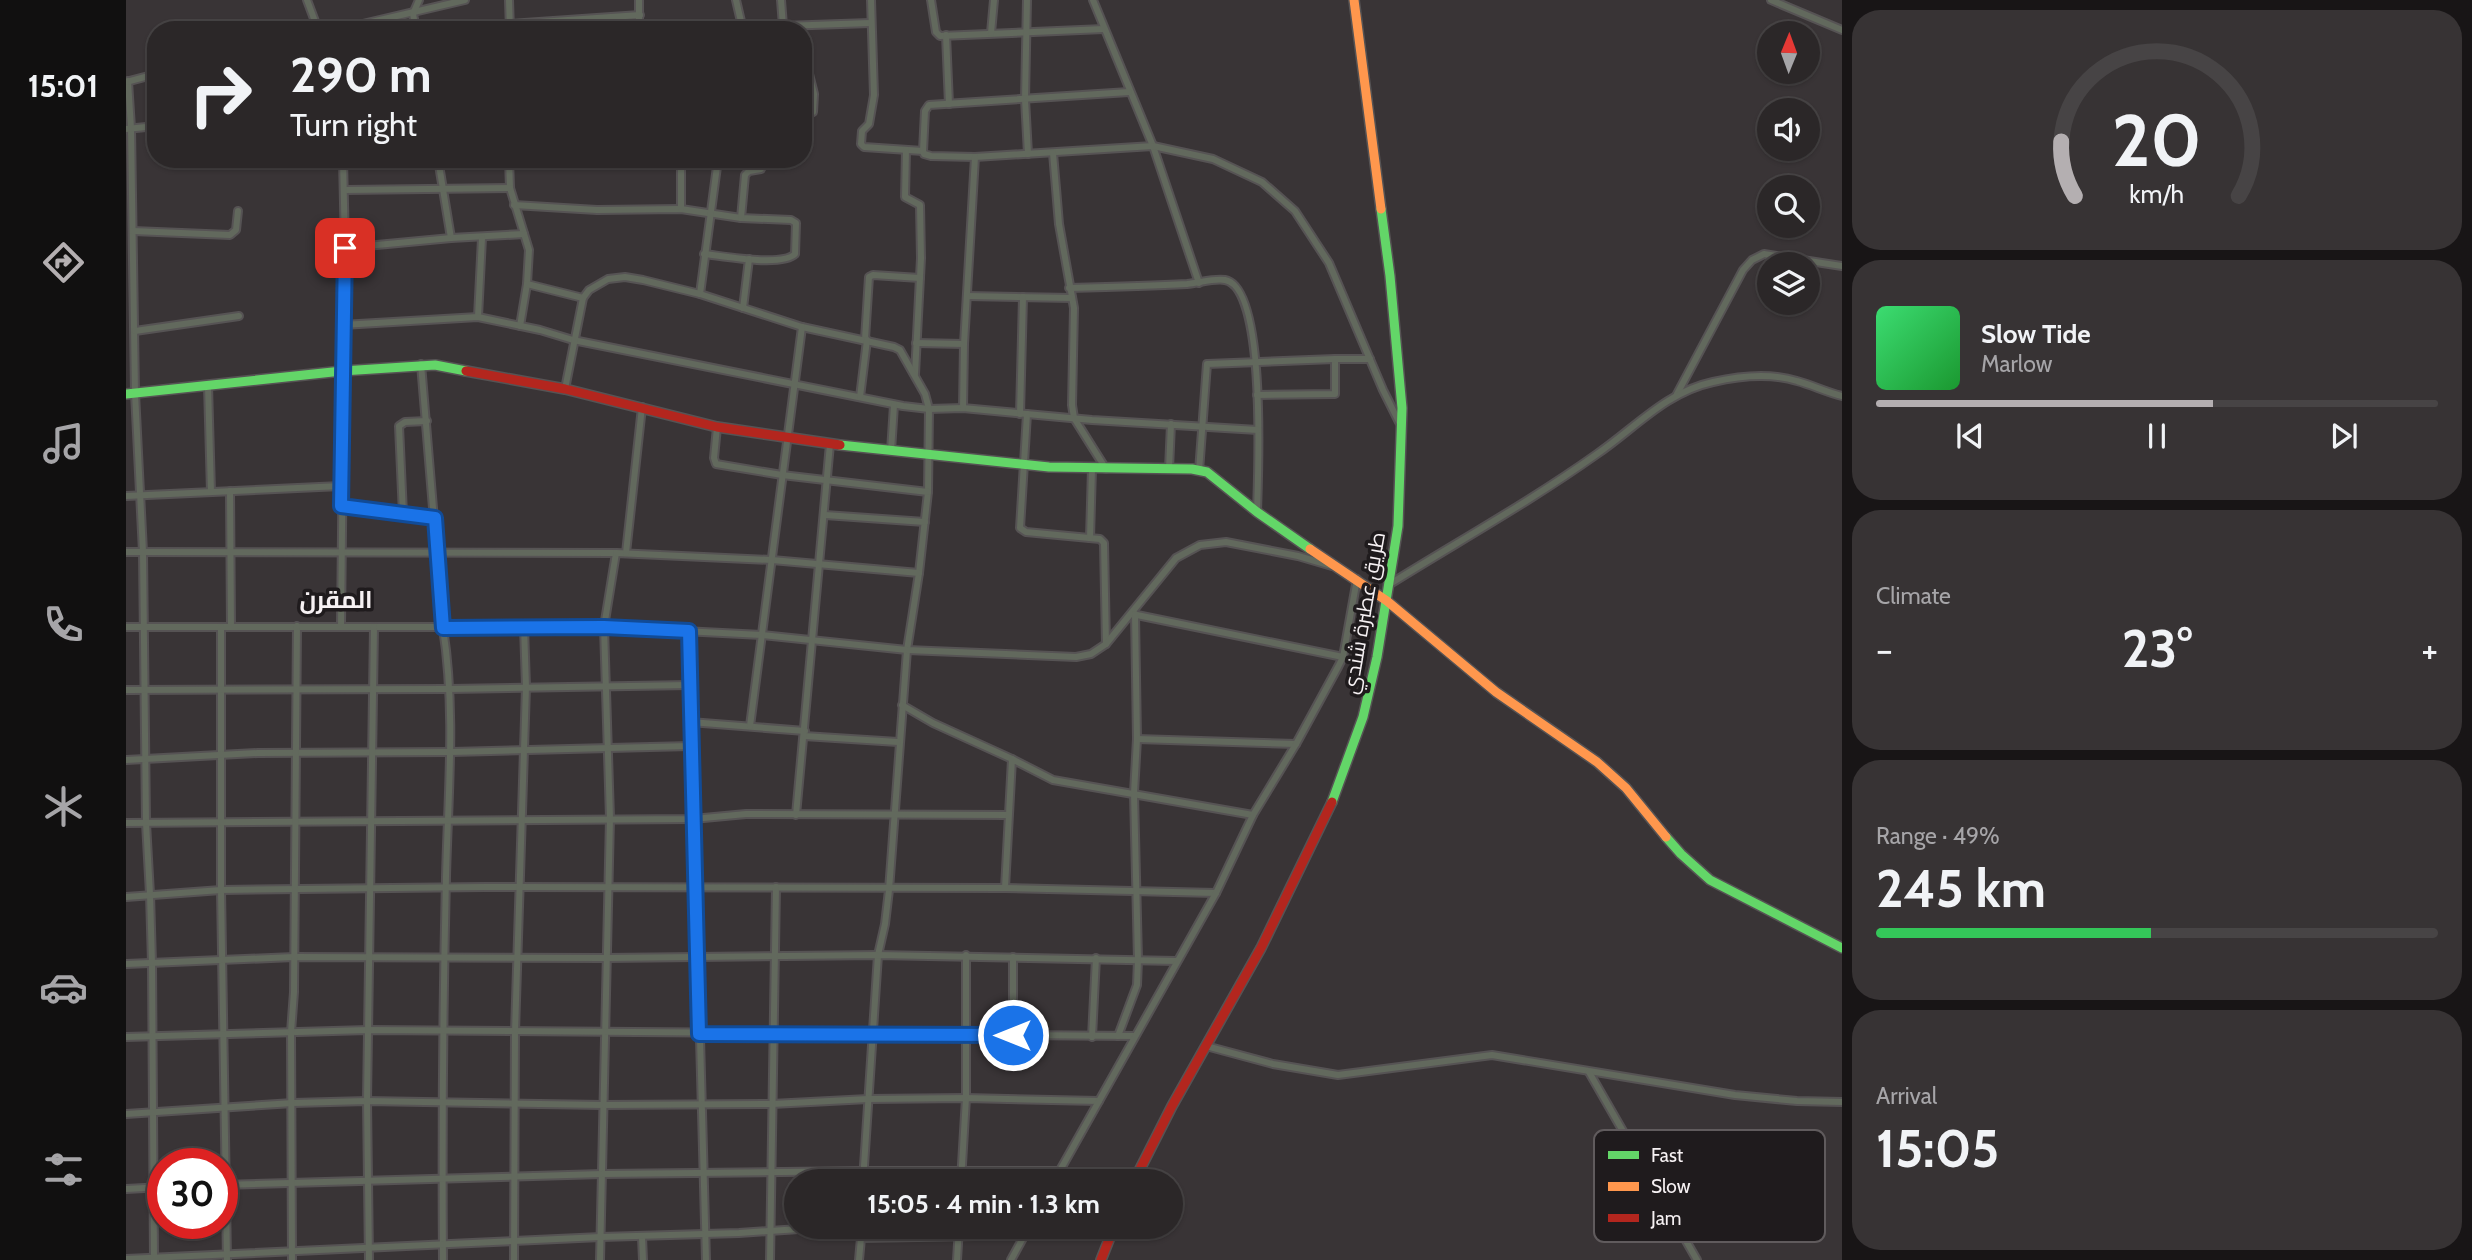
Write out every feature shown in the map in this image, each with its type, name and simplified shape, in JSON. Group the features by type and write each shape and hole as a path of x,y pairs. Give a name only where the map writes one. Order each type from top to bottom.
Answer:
{"main road":[{"name":"طريق عطبرة شندي","path":"1140,1169 1272,926 1334,798 1363,717 1391,584 1398,526 1402,426 1394,309 1354,0"},
{"path":"130,394 421,364 458,368 565,389 717,427 830,444 1023,465 1207,472 1257,512 1387,601 1496,692 1597,762 1626,788 1681,855 1710,880 1842,948"},
{"path":"1101,1260 1109,1239"}],"street":[{"path":"307,0 315,21"},
{"path":"413,21 412,13 419,0"},
{"path":"377,21 465,0"},
{"path":"509,0 510,21"},
{"path":"639,0 639,21"},
{"path":"736,0 741,21"},
{"path":"781,0 783,21"},
{"path":"871,0 874,95 869,124 862,131 861,144 864,147 923,151"},
{"path":"931,0 936,32 940,36 1104,29"},
{"path":"991,33 994,0"},
{"path":"1027,0 1025,99 1028,155"},
{"path":"1094,0 1153,146 1199,283"},
{"path":"1771,0 1842,30"},
{"path":"574,21 639,15"},
{"path":"812,27 870,23"},
{"path":"946,35 949,104"},
{"path":"147,76 127,82 135,279 135,331 130,394 141,495 143,552 146,823 152,962 153,1148"},
{"path":"812,86 812,112"},
{"path":"1129,92 929,105 926,108 924,155 1028,155 1153,146 1213,159 1262,182 1295,211 1329,263 1392,411 1402,426"},
{"path":"129,129 147,127"},
{"path":"906,150 905,197 920,205 920,278 915,376"},
{"path":"1053,153 1059,224 1072,298 1074,418 1106,469"},
{"path":"963,408 975,157"},
{"path":"341,626 344,168"},
{"path":"439,168 451,238"},
{"path":"509,168 514,205 529,250 520,326"},
{"path":"681,168 681,209"},
{"path":"700,294 717,168"},
{"path":"741,218 746,175 749,170 761,168"},
{"path":"345,190 510,188"},
{"path":"514,205 597,210 681,209 741,218 791,220 796,223 794,257 749,259 704,254"},
{"path":"133,231 230,235 236,230 238,211"},
{"path":"345,248 524,234"},
{"path":"478,317 482,238"},
{"path":"1676,396 1743,270 1752,260 1764,254 1842,266"},
{"path":"743,308 749,259"},
{"path":"565,389 583,298 599,283 625,277 700,294 802,327 894,346 900,350 925,394 929,409 928,492 898,742 885,924 878,955 864,1169"},
{"path":"860,397 869,277 920,278"},
{"path":"126,279 135,279"},
{"path":"1069,288 1226,280 1237,289 1250,316 1257,362 1257,512"},
{"path":"527,284 583,298"},
{"path":"967,296 1072,298"},
{"path":"1023,297 1024,414 1020,528 1026,532 1100,539 1104,543 1106,644"},
{"path":"126,312 135,312"},
{"path":"135,331 239,316"},
{"path":"342,325 478,317 573,340 894,405 1258,430"},
{"path":"750,726 802,327"},
{"path":"916,343 964,344"},
{"path":"1257,395 1335,394 1335,359"},
{"path":"1199,471 1207,365 1370,359"},
{"path":"421,364 450,689 452,752 443,1030 443,1260"},
{"path":"1391,584 1598,454 1661,404 1676,396 1711,382 1738,377 1767,377 1795,380 1842,396"},
{"path":"208,385 211,492"},
{"path":"891,451 894,405"},
{"path":"626,553 642,407"},
{"path":"403,514 400,426 405,422 427,421"},
{"path":"1168,469 1171,424"},
{"path":"717,427 714,458 716,464 782,475 928,492"},
{"path":"796,815 830,444"},
{"path":"1090,538 1092,468"},
{"path":"126,496 341,486"},
{"path":"230,491 231,627"},
{"path":"341,506 435,518"},
{"path":"825,515 925,522"},
{"path":"126,627 604,627 762,635 907,650 1076,657 1091,654 1106,644 1176,558 1200,545 1226,542 1298,556 1343,570"},
{"path":"126,552 626,553 772,560 919,573"},
{"path":"600,1260 610,818 604,627 615,553"},
{"path":"1061,1169 1216,892 1253,815 1296,744 1343,657 1356,579"},
{"path":"1133,614 1343,657"},
{"path":"1118,1036 1137,985 1138,960 1134,793 1137,739 1133,614"},
{"path":"292,1256 291,1032 297,626"},
{"path":"514,1260 515,1032 526,687 524,626"},
{"path":"221,627 224,1148"},
{"path":"369,1260 367,1101 374,627"},
{"path":"689,631 706,1260"},
{"path":"126,690 690,685"},
{"path":"902,705 933,723 1053,780 1253,815"},
{"path":"691,722 898,742"},
{"path":"1137,739 1296,744"},
{"path":"126,760 295,753 691,746"},
{"path":"1005,888 1012,759"},
{"path":"126,823 693,819 746,814 1008,815"},
{"path":"126,897 221,890 607,887 888,890 1005,888 1216,892"},
{"path":"770,1260 776,887"},
{"path":"126,964 294,957 606,958 775,955 966,955 1176,961"},
{"path":"961,1169 965,1098 966,955"},
{"path":"1013,957 1013,1035"},
{"path":"1091,1037 1096,958"},
{"path":"126,1037 368,1030 1134,1036"},
{"path":"1206,1046 1273,1064 1338,1075 1467,1056 1492,1055 1735,1096 1842,1102"},
{"path":"1588,1072 1622,1130"},
{"path":"126,1114 367,1101 603,1105 772,1104 965,1098 1099,1101"},
{"path":"238,1184 602,1174 784,1173"},
{"path":"126,1189 147,1188"},
{"path":"126,1259 292,1256 369,1248 784,1230"},
{"path":"642,1237 643,1260"},
{"path":"154,1239 154,1259"},
{"path":"226,1239 227,1257"},
{"path":"859,1260 861,1239"},
{"path":"957,1260 959,1239"},
{"path":"1011,1260 1023,1239"},
{"path":"1687,1242 1697,1260"}],"traffic: fast":[{"path":"1332,802 1363,717 1377,657 1398,526 1402,408 1381,209"},
{"path":"126,394 342,371 435,365 466,371"},
{"path":"840,445 1049,467 1192,469 1207,472 1310,549"},
{"path":"1666,837 1710,880 1842,948"}],"traffic: slow":[{"path":"1354,0 1381,209"},
{"path":"1310,549 1387,601 1496,692 1597,762 1626,788 1666,837"}],"traffic: jam":[{"path":"466,371 565,389 717,427 840,445"},
{"path":"1140,1169 1172,1106 1261,948 1332,802"},
{"path":"1101,1260 1109,1239"}],"district":[{"name":"المقرن","path":"336,600"}],"route":[{"path":"345,248 341,506 435,518 443,628 524,626 689,631 699,1034 1013,1035"}]}
